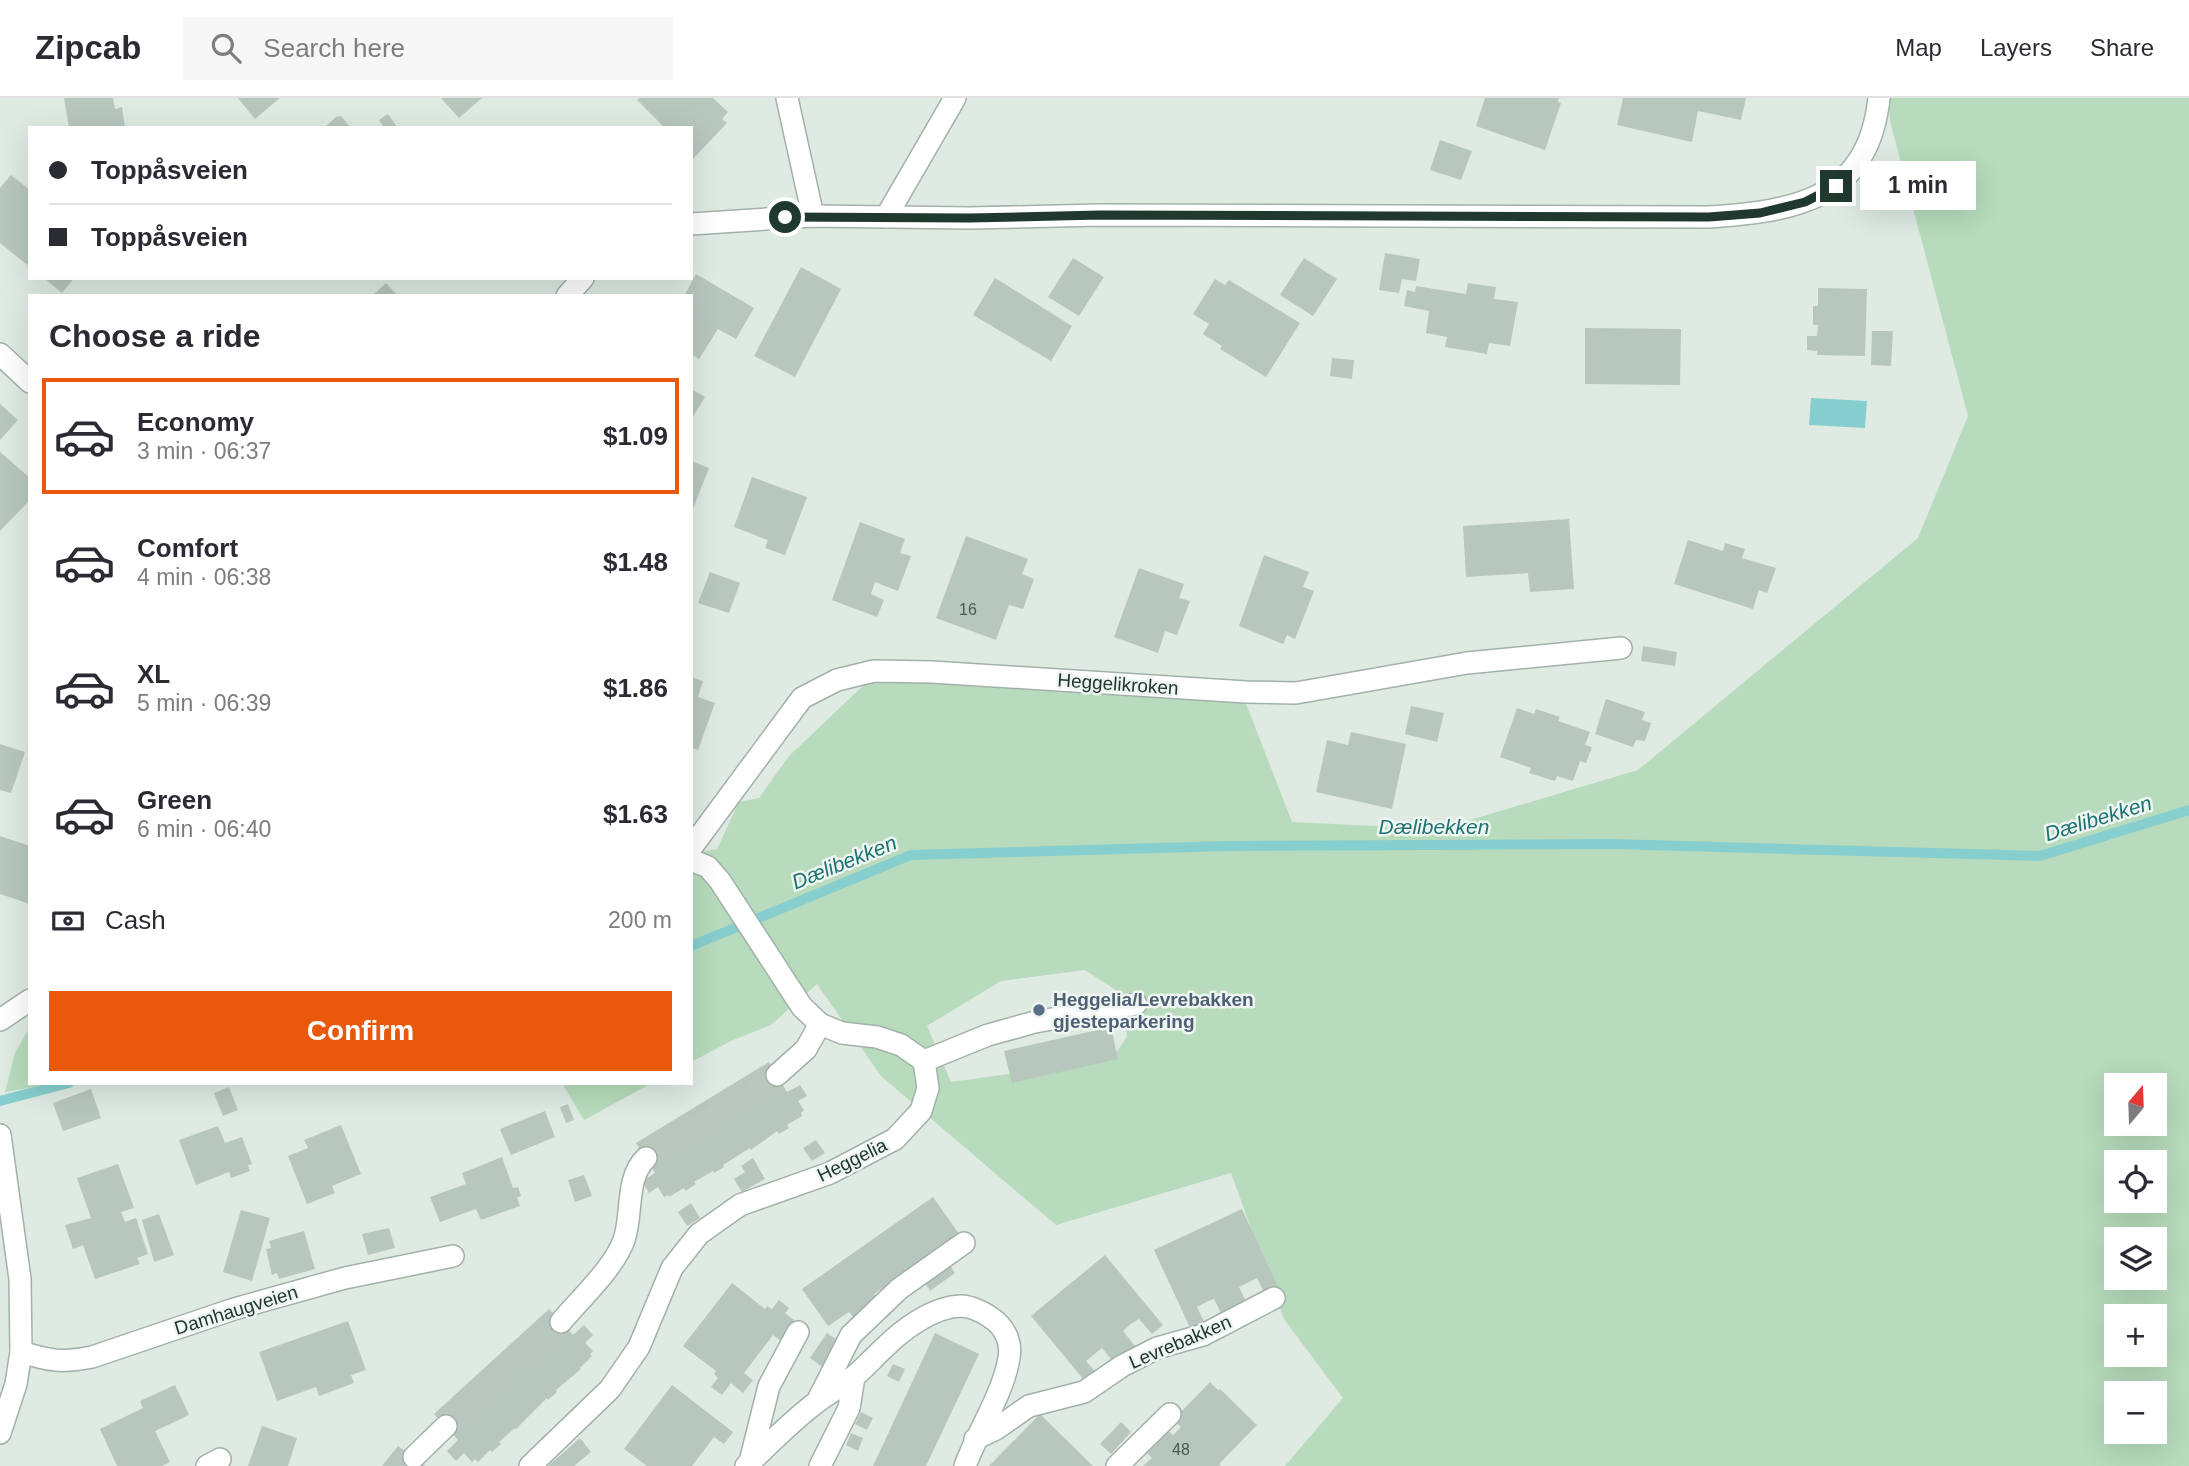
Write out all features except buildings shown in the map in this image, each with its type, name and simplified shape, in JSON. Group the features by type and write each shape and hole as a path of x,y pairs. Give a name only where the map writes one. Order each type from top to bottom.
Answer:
{"street":[{"path":"787,98 813,216"},
{"path":"886,217 955,98"},
{"path":"693,224 813,216 1709,217 1760,213 1805,202 1836,186 1856,165 1866,147 1877,121 1880,98"},
{"path":"569,294 581,280"},
{"path":"0,354 28,380"},
{"name":"Heggelikroken","path":"693,845 802,698 837,680 874,671 1296,693 1467,663 1622,648"},
{"path":"700,863 720,881 803,1007 820,1024 842,1033 877,1037 901,1045 925,1061 988,1035 1035,1022 1136,1004"},
{"path":"0,1020 28,1001"},
{"path":"777,1076 806,1049 820,1024"},
{"name":"Heggelia","path":"530,1466 610,1389 639,1347 672,1268 699,1234 740,1205 830,1172 895,1139 921,1111 928,1088 925,1061"},
{"path":"0,1135 20,1279 21,1352 16,1384 0,1433"},
{"path":"561,1322 616,1257 624,1241 631,1214 637,1167 646,1158"},
{"path":"818,1400 851,1335 899,1289 964,1243"},
{"name":"Damhaugveien","path":"21,1352 47,1360 69,1362 234,1309 345,1278 453,1256"},
{"name":"Levrebakken","path":"975,1439 996,1429 1029,1406 1084,1392 1122,1366 1157,1348 1203,1335 1273,1298"},
{"path":"748,1464 818,1400 854,1377 902,1333 936,1312 962,1306 983,1313 1001,1325 1007,1336 1010,1355 1003,1380 965,1466"},
{"path":"748,1464 769,1386 798,1332"},
{"path":"820,1466 849,1408 854,1377"},
{"path":"1117,1466 1170,1415"},
{"path":"414,1457 446,1426"}],"green space":[{"path":"1888,98 2189,98 2189,1466 1285,1466 1343,1398 1284,1319 1231,1173 1056,1225 881,1076 817,984 771,1025 731,1041 693,1061 693,854 717,849 739,802 759,798 789,756 865,684 932,672 1245,701 1292,822 1440,829 1638,770 1918,538 1968,416 1890,121","holes":["1085,970 1122,994 1127,1037 1111,1060 951,1082 927,1026 1001,981"]},
{"path":"28,1030 28,1085 46,1085 5,1092 15,1053"},
{"path":"563,1085 648,1085 584,1120"}],"water":[{"path":"1811,398 1867,401 1865,428 1809,425"}],"waterway":[{"name":"Dælibekken","path":"693,945 911,855 1228,846 1613,844 2040,856 2189,810"},
{"name":"Dælibekken","path":"0,1101 61,1085"}],"tunnel":[{"path":"646,1158 777,1075"},
{"path":"446,1426 561,1322"}],"place":[{"name":"Heggelia/Levrebakken gjesteparkering","path":"1039,1010"}],"route":[{"path":"785,217 1709,217 1760,213 1805,202 1836,186"}]}
